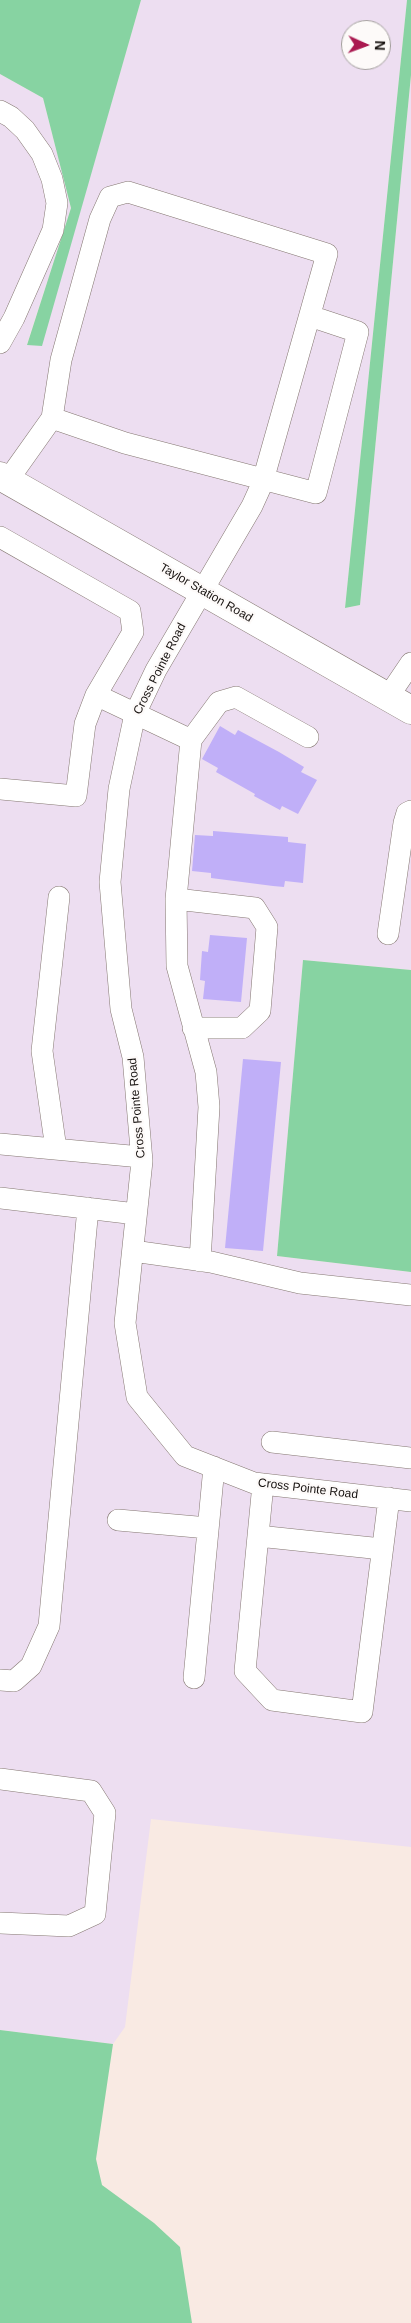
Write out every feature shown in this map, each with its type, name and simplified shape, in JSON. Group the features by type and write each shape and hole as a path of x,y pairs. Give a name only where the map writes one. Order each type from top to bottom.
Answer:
{"main road":[{"name":"Taylor Station Road","path":"4,478 411,710"}],"street":[{"path":"0,110 25,130 42,154 52,179 57,203 53,230 14,318 0,343"},
{"name":"Cross Pointe Road","path":"52,418 61,360 100,219 110,197 128,192 327,254 264,480 252,506 156,670 135,714 119,789 110,882 121,1009 133,1057 141,1157 125,1323 137,1397 184,1456 254,1483 411,1501"},
{"path":"4,478 52,418 125,443 316,493 358,332 310,316"},
{"path":"0,536 130,611 133,632 96,695 85,724 76,796 0,789"},
{"path":"388,697 411,663"},
{"path":"96,695 191,740"},
{"path":"200,1261 209,1107 206,1072 177,966 176,899 191,740 219,702 236,697 308,736"},
{"path":"388,934 404,823 407,813 411,811"},
{"path":"56,1149 42,1051 58,897"},
{"path":"176,899 255,908 267,927 260,1011 242,1028 193,1028"},
{"path":"0,1144 141,1157"},
{"path":"0,1198 136,1214"},
{"path":"0,1680 14,1682 31,1666 49,1626 88,1208"},
{"path":"132,1251 200,1261 300,1283 411,1295"},
{"path":"272,1442 411,1458"},
{"path":"194,1678 214,1467"},
{"path":"263,1484 245,1671 272,1700 362,1712 389,1498"},
{"path":"118,1520 208,1528"},
{"path":"258,1536 382,1549"},
{"path":"0,1779 91,1791 105,1813 95,1914 69,1926 0,1923"}],"shaded area":[{"path":"141,0 407,0 345,608 360,605 411,75 411,970 303,960 277,1256 411,1272 411,1847 151,1819 125,2027 113,2044 0,2030 0,74 43,98 71,208 27,344 41,346"}],"green space":[{"path":"0,0 141,0 42,346 27,345 71,208 43,98 0,74"},
{"path":"407,0 411,0 411,75 360,605 345,608"},
{"path":"303,960 411,970 411,1272 277,1256"},
{"path":"0,2030 113,2044 96,2159 102,2185 154,2223 180,2247 192,2323 0,2323"}],"building":[{"path":"220,726 235,735 238,730 279,752 304,767 301,772 317,780 298,814 282,806 280,810 254,796 255,794 216,772 218,768 202,759"},
{"path":"213,831 288,837 288,842 306,844 303,883 285,881 284,887 273,886 211,878 211,873 192,871 195,835 213,836"},
{"path":"210,935 247,938 241,1002 203,999 205,981 200,980 202,951 208,952"},
{"path":"243,1059 281,1062 263,1251 225,1248"}]}
